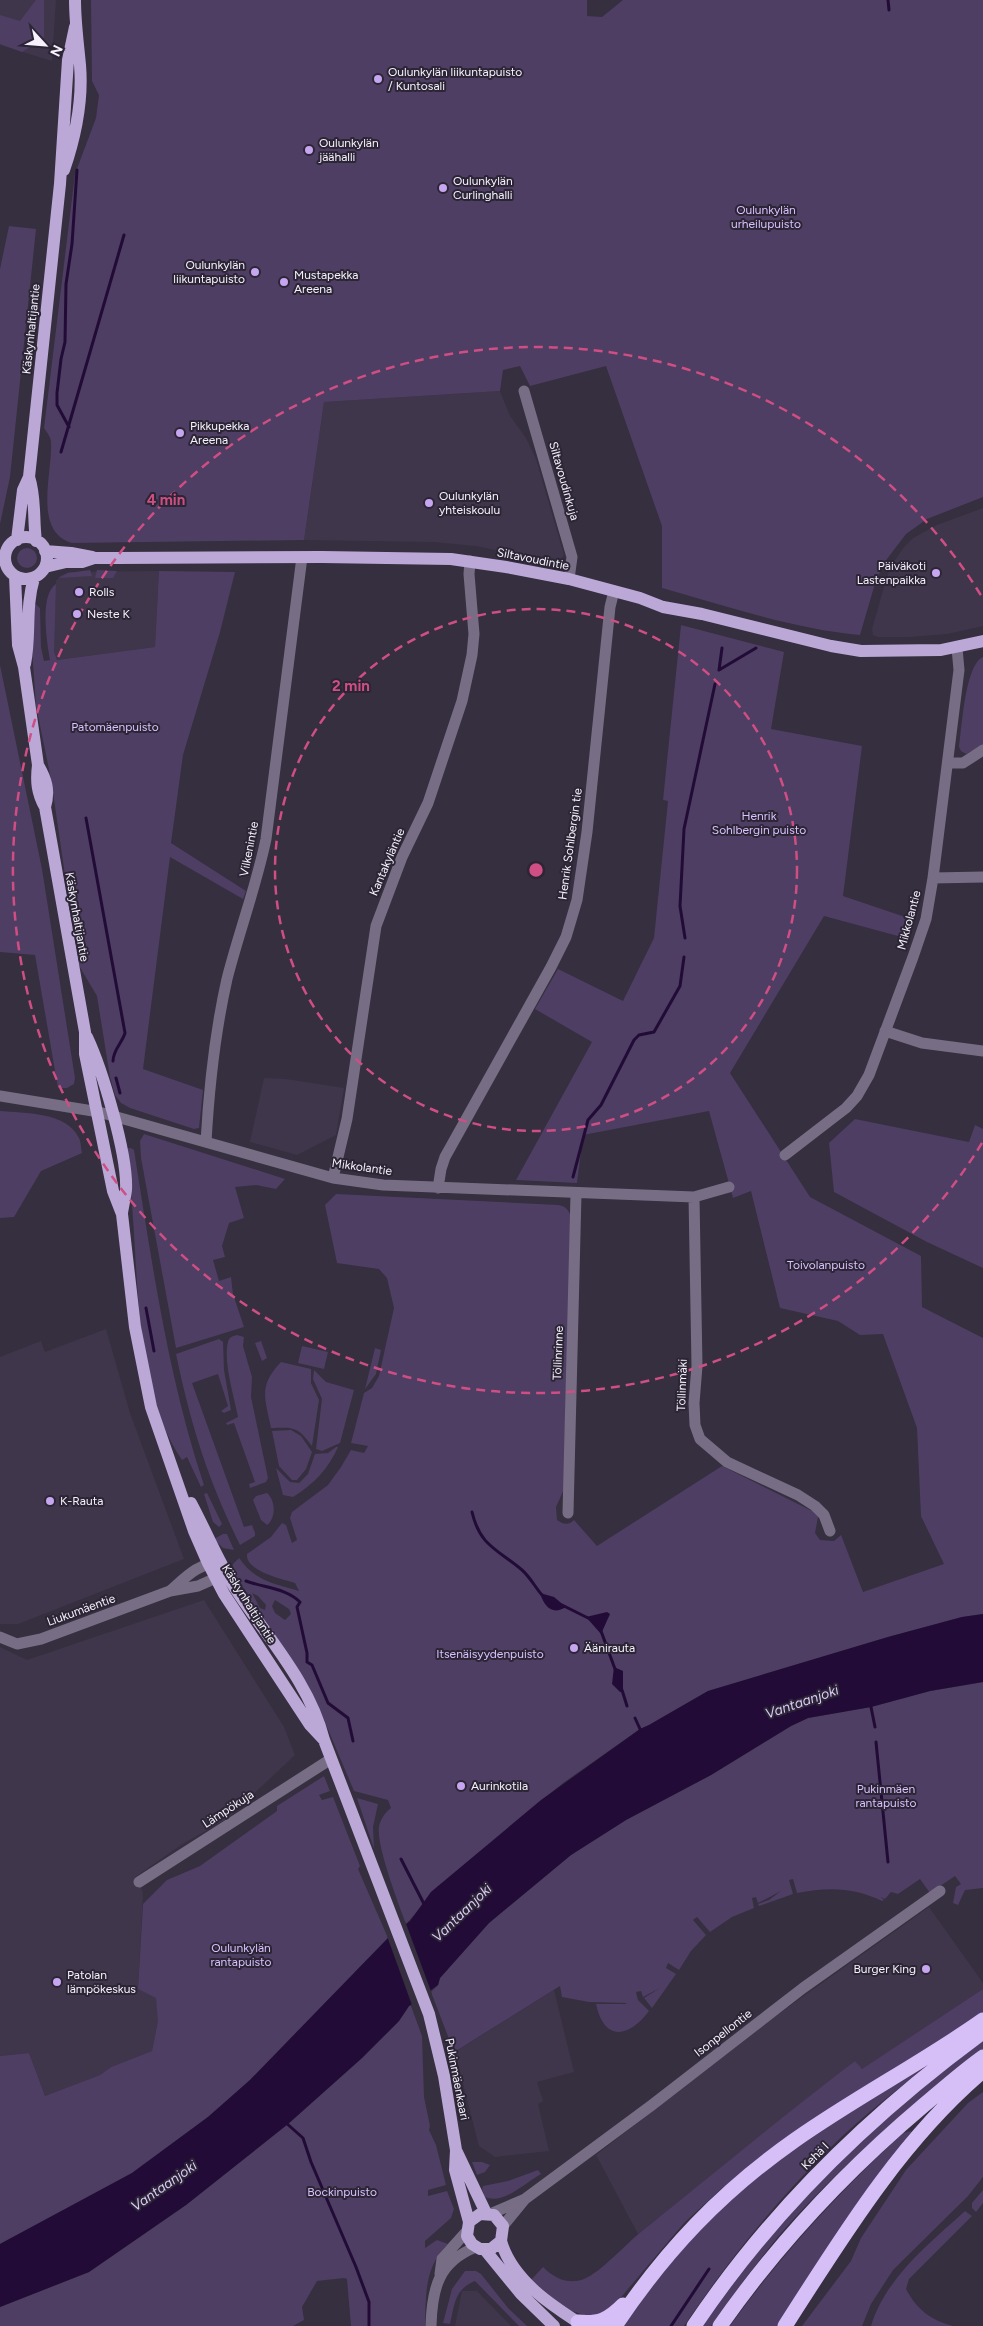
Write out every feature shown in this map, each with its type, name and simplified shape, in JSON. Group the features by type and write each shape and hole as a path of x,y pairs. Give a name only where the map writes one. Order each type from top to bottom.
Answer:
{"highway":[{"path":"615,2326 640,2288 670,2251 716,2203 760,2166 838,2111 924,2059 983,2020"},
{"name":"Kehä I","path":"694,2326 732,2272 803,2189 850,2142 892,2104 983,2032"},
{"path":"720,2326 775,2253 814,2208 900,2125 983,2057"},
{"path":"785,2326 859,2215 911,2144 938,2112 983,2071"},
{"path":"581,2324 594,2324 614,2314 640,2288"}],"main road":[{"name":"Käskynhaltijantie","path":"8,546 23,490 29,477 60,184 68,60 75,27 75,0"},
{"name":"Käskynhaltijantie","path":"29,477 34,491 33,518 36,541"},
{"path":"26,538 36,541 45,551 46,558 45,567 34,578 25,579 7,569 5,558 8,546 26,538"},
{"name":"Siltavoudintie","path":"45,551 71,552 94,558 431,558 470,561 569,580 614,591 663,607 702,614 831,646 889,652 915,652 957,648 983,641"},
{"name":"Siltavoudintie","path":"45,567 66,562 82,562 94,558"},
{"name":"Käskynhaltijantie","path":"7,569 38,765 36,781 45,807 85,1032 85,1054 99,1112 113,1191 122,1214 134,1319 151,1407 174,1470 214,1562 234,1586 308,1698 319,1720 331,1759 392,1913 429,2014"},
{"name":"Käskynhaltijantie","path":"24,667 28,646 28,598 34,578"},
{"name":"Käskynhaltijantie","path":"85,1032 95,1054 113,1116 123,1164 126,1190 122,1214"},
{"name":"Käskynhaltijantie","path":"214,1562 216,1578 310,1725 324,1740"},
{"name":"Pukinmäenkaari","path":"429,2014 444,2076 456,2150 455,2170 468,2227 469,2240 480,2248 521,2294 554,2326"},
{"name":"Pukinmäenkaari","path":"456,2150 488,2213 498,2218 503,2226"},
{"path":"468,2227 480,2214 488,2213"},
{"path":"503,2226 501,2241 508,2258 529,2285 549,2302 581,2324"},
{"path":"480,2248 491,2249 501,2241"}],"street":[{"name":"Siltavoudinkuja","path":"524,391 572,557 569,580"},
{"name":"Vilkenintie","path":"206,1142 215,1048 227,980 255,887 266,839 302,557"},
{"name":"Kantakyläntie","path":"333,1178 346,1119 376,926 402,857 428,803 462,702 472,655 474,634 469,574 470,561"},
{"name":"Henrik Sohlbergin tie","path":"438,1188 440,1169 445,1157 551,967 566,937 577,900 587,832 610,607 614,591"},
{"name":"Mikkolantie","path":"785,1155 852,1103 870,1076 926,919 933,878 959,670 957,648"},
{"path":"948,763 963,763 983,750"},
{"path":"933,878 983,877"},
{"path":"885,1031 922,1043 983,1051"},
{"name":"Mikkolantie","path":"0,1096 99,1112 333,1178 383,1185 576,1194 694,1197 729,1187"},
{"name":"Töllinrinne","path":"568,1514 576,1194"},
{"name":"Töllinmäki","path":"694,1197 697,1366 694,1403 696,1425 700,1439 708,1448 727,1462 798,1495 815,1506 824,1515 830,1531"},
{"name":"Liukumäentie","path":"170,1591 198,1567 214,1562"},
{"name":"Liukumäentie","path":"0,1637 17,1644 41,1639 170,1591 198,1586 216,1578"},
{"name":"Lämpökuja","path":"139,1882 331,1759"},
{"name":"Isonpellontie","path":"503,2226 525,2199 652,2105 803,1988 940,1891"},
{"name":"Isonpellontie","path":"488,2213 525,2199"},
{"path":"431,2326 433,2299 442,2259 468,2227"},
{"path":"440,2274 456,2257 480,2248"}],"shaded area":[{"path":"0,0 56,0 52,61 0,45"},
{"name":"Oulunkylän yhteiskoulu","path":"500,391 510,416 526,438 536,459 564,555 560,561 554,562 476,546 433,542 304,540 324,402"},
{"name":"Päiväkoti Lastenpaikka","path":"983,508 983,626 947,634 910,637 878,637 873,635 872,629 886,580 891,566 904,547 913,538 937,525"},
{"path":"159,571 155,647 57,660 54,651 54,605 56,581 60,576 69,572"},
{"path":"264,1078 286,1079 344,1088 336,1135 297,1155 250,1142"},
{"path":"106,1329 130,1413 184,1559 18,1624 0,1624 0,1357 41,1341 45,1352"},
{"path":"204,1600 284,1727 295,1755 228,1818 181,1845 135,1877 143,1892 138,1989 156,1997 158,2011 152,2051 111,2067 100,2075 45,2096 29,2053 0,2056 0,1647 27,1660"},
{"path":"929,1907 983,1983 983,1989 861,2070 855,2061 638,2234 596,2155 770,2020"},
{"path":"554,1990 574,2072 537,2082 543,2101 538,2104 549,2151 495,2157 479,2146 455,2052"},
{"path":"462,2291 477,2291 511,2326 455,2326"}],"green space":[{"path":"36,0 44,0 44,38 22,52 0,44 0,15 20,21"},
{"name":"Oulunkylän urheilupuisto","path":"91,0 587,0 587,16 602,17 623,0 983,0 983,497 927,519 906,534 887,559 876,580 860,635 810,628 736,609 662,588 662,526 606,366 530,386 520,366 503,370 500,391 324,402 304,540 72,543 60,536 52,526 48,514 47,499 51,442 44,428 75,174 96,118 99,95 92,81"},
{"path":"9,226 36,229 10,477 0,524 0,269"},
{"path":"27,548 34,551 37,558 34,565 27,568 20,565 17,558 20,551"},
{"path":"90,570 92,576 58,578 68,573"},
{"path":"97,570 117,571 113,578 95,578"},
{"name":"Patomäenpuisto","path":"159,571 235,572 220,632 183,755 171,843 246,891 243,899 170,857 143,1069 203,1090 199,1128 194,1129 130,1108 121,1103 115,1095 110,1077 97,996 78,964 51,779 36,706 32,649 33,602 40,608 41,647 44,661 50,660 46,631 46,608 47,598 56,584 54,651 57,660 155,647"},
{"path":"681,625 784,652 771,729 862,746 843,896 914,920 909,939 824,916 730,1073 810,1197 921,1256 922,1307 983,1338 983,1614 962,1617 888,1637 708,1691 640,1729 563,1783 431,1892 424,1904 406,1924 389,1875 379,1836 380,1822 391,1808 388,1800 354,1791 319,1708 232,1570 233,1564 239,1558 251,1572 265,1580 299,1591 295,1583 258,1570 248,1560 247,1554 271,1537 282,1523 286,1525 292,1543 297,1540 290,1518 292,1512 328,1485 351,1450 364,1453 368,1446 351,1443 364,1393 372,1388 379,1376 394,1308 387,1278 379,1269 337,1263 325,1205 336,1194 558,1205 567,1210 571,1216 564,1489 556,1507 557,1520 565,1524 574,1520 597,1546 722,1466 812,1511 818,1517 815,1533 820,1540 834,1541 841,1535 863,1592 944,1564 921,1516 917,1428 883,1334 860,1335 838,1321 780,1308 751,1191 733,1198 709,1111 583,1135 577,1183 516,1180 592,1042 535,1009 558,969 623,1001 654,938 668,801 663,800","holes":["252,1593 258,1596 266,1605 265,1610 260,1608","275,1600 289,1609 291,1614 285,1620 275,1613 272,1606"]},
{"path":"983,657 983,745 966,754 959,747 965,698 972,672 977,662"},
{"path":"0,665 42,869 75,1078 74,1084 67,1088 58,1088 35,955 0,952"},
{"path":"0,1111 44,1116 65,1123 73,1129 79,1138 82,1153 41,1171 14,1217 0,1218"},
{"path":"855,1119 969,1142 975,1125 983,1129 983,1268 927,1242 834,1192 829,1143"},
{"path":"144,1134 285,1179 276,1189 256,1185 235,1187 244,1218 229,1223 222,1246 225,1257 213,1260 219,1281 231,1277 233,1294 244,1327 176,1348 141,1158 140,1141"},
{"path":"131,1148 134,1150 162,1319 180,1403 204,1485 201,1487 187,1457 182,1460 166,1432 155,1400 147,1367 138,1296 131,1194 124,1149"},
{"path":"237,1335 244,1337 243,1346 252,1377 251,1397 268,1478 266,1482 250,1488 249,1484 255,1482 234,1423 227,1425 226,1423 238,1417 227,1359 229,1340"},
{"path":"219,1339 223,1342 224,1370 231,1410 224,1413 221,1411 228,1406 218,1374 192,1383 244,1527 252,1525 255,1533 255,1536 240,1545 219,1498 194,1429 176,1354"},
{"path":"261,1341 267,1358 262,1361 255,1343"},
{"path":"302,1346 328,1352 324,1369 298,1363"},
{"path":"375,1348 381,1350 376,1374 365,1389"},
{"path":"281,1362 311,1369 311,1383 319,1400 312,1446 303,1435 291,1428 271,1428 265,1400 266,1386 274,1370"},
{"path":"314,1370 326,1382 354,1390 340,1443 322,1451 316,1449 322,1399 313,1379"},
{"path":"291,1430 301,1436 312,1452 306,1469 297,1480 292,1480 279,1466 272,1431"},
{"path":"338,1447 330,1462 314,1481 293,1497 283,1495 276,1468 290,1482 299,1483 308,1474 315,1454 328,1453"},
{"path":"207,1493 222,1524 219,1527 213,1522 204,1494"},
{"path":"267,1493 272,1500 274,1509 272,1518 267,1525 261,1520 253,1500 256,1496"},
{"path":"227,1534 234,1550 223,1548 214,1539"},
{"name":"Pukinmäen rantapuisto","path":"983,1682 983,1888 965,1890 958,1905 953,1903 956,1887 961,1884 955,1876 930,1893 920,1879 898,1894 891,1892 885,1899 881,1897 884,1900 882,1901 861,1893 840,1889 797,1893 793,1879 789,1880 793,1894 759,1906 758,1904 769,1900 781,1891 758,1903 756,1897 752,1898 754,1908 732,1917 710,1932 697,1917 693,1920 706,1935 691,1951 679,1970 668,1963 666,1968 676,1974 652,2008 644,1998 660,1988 643,1997 641,1991 636,1992 638,2000 649,2011 633,2027 618,2032 611,2030 605,2025 596,2004 627,2003 589,2002 562,1997 560,1986 456,2051 459,2065 431,1992 438,1985 440,1978 489,1923 571,1855 626,1820 711,1775 791,1726 808,1718 871,1707 930,1691"},
{"name":"Oulunkylän rantapuisto","path":"324,1776 330,1791 319,1795 322,1800 333,1797 360,1866 358,1869 388,1938 250,2080 208,2117 132,2173 0,2244 0,2056 29,2053 45,2096 100,2075 111,2067 152,2051 158,2021 156,1998 138,1989 143,1904 167,1880 200,1866 277,1811 277,1806"},
{"path":"357,1798 378,1804 373,1827 374,1849"},
{"path":"983,1989 983,2014 768,2153 721,2189 684,2223 617,2302 599,2316 584,2315 566,2309 531,2280 543,2267 557,2277 567,2281 578,2281 590,2276 642,2231 855,2061 862,2069"},
{"name":"Bockinpuisto","path":"409,2006 411,2006 422,2036 424,2097 430,2126 429,2130 436,2145 446,2185 428,2190 428,2196 447,2191 454,2209 451,2218 425,2241 425,2248 437,2240 448,2244 434,2262 430,2272 426,2292 425,2326 351,2326 347,2279 344,2278 317,2281 302,2307 304,2320 293,2326 0,2326 0,2307 89,2272 186,2205 288,2124 362,2058 399,2021"},
{"path":"983,2041 983,2049 876,2138 800,2212 743,2281 711,2326 702,2326 756,2253 817,2184 889,2115"},
{"path":"936,2059 856,2124 791,2189 717,2279 684,2326 619,2326 654,2280 730,2199 788,2151"},
{"path":"983,2092 983,2177 968,2196 893,2270 871,2304 862,2326 802,2326 851,2261 861,2238 906,2170 968,2103"},
{"path":"911,2131 912,2133 780,2326 730,2326 790,2249 834,2201 903,2133"},
{"path":"472,2162 482,2162 490,2165 485,2172 477,2175"},
{"path":"538,2170 541,2174 514,2192 499,2198 485,2197 482,2189 483,2186 508,2181"},
{"path":"983,2190 983,2203 976,2212 972,2208 972,2203"},
{"path":"965,2211 972,2216 909,2279 906,2289 915,2303 925,2313 938,2321 953,2326 871,2326 887,2292 910,2262"},
{"path":"465,2271 476,2271 481,2274 508,2308 527,2326 519,2326 475,2281 463,2289 456,2298 450,2324 443,2323 452,2289"}],"water":[{"path":"540,1593 554,1597 566,1607 561,1610 549,1608 546,1606"},
{"path":"607,1612 610,1614 601,1634 586,1617"},
{"name":"Vantaanjoki","path":"983,1614 983,1682 930,1691 871,1707 808,1718 791,1726 711,1775 626,1820 571,1855 489,1923 440,1978 438,1985 409,2006 399,2021 362,2058 288,2124 186,2205 89,2272 0,2307 0,2244 132,2173 208,2117 250,2080 388,1938 410,1921 431,1892 541,1800 640,1729 708,1691 888,1637 962,1617"},
{"path":"614,1667 623,1671 623,1692 620,1692 612,1684"}],"pier":[{"path":"405,1921 432,1994 413,2008 387,1936"}],"waterway":[{"path":"888,0 889,10"},
{"path":"69,427 57,405 57,393 65,342 66,284 72,244 77,170"},
{"path":"61,452 124,235"},
{"path":"719,670 722,648"},
{"path":"719,670 756,648"},
{"path":"685,938 680,906 684,829 715,684"},
{"path":"86,818 125,1033 114,1053 113,1061"},
{"path":"573,1177 588,1120 601,1105 634,1040 639,1035 654,1032 680,986 684,957"},
{"path":"116,1078 120,1093"},
{"path":"146,1308 154,1351"},
{"path":"472,1512 475,1523 485,1540 525,1573 542,1595"},
{"path":"246,1581 282,1591 300,1602 297,1607 307,1653 307,1662 312,1665 328,1703 348,1718 353,1741"},
{"path":"562,1605 588,1618"},
{"path":"601,1631 615,1669"},
{"path":"622,1690 627,1706"},
{"path":"871,1707 875,1727"},
{"path":"635,1718 640,1729"},
{"path":"876,1742 888,1862"},
{"path":"401,1859 424,1904"},
{"path":"285,2122 303,2138 311,2162 369,2302 369,2326"},
{"path":"671,2326 709,2269"}],"place":[{"name":"Oulunkylän liikuntapuisto / Kuntosali","path":"378,79"},
{"name":"Oulunkylän jäähalli","path":"309,150"},
{"name":"Oulunkylän Curlinghalli","path":"443,188"},
{"name":"Oulunkylän liikuntapuisto","path":"255,272"},
{"name":"Mustapekka Areena","path":"284,282"},
{"name":"Pikkupekka Areena","path":"180,433"},
{"name":"Oulunkylän yhteiskoulu","path":"429,503"},
{"name":"Päiväkoti Lastenpaikka","path":"936,573"},
{"name":"Rolls","path":"79,592"},
{"name":"Neste K","path":"77,614"},
{"name":"K-Rauta","path":"50,1501"},
{"name":"Äänirauta","path":"574,1648"},
{"name":"Aurinkotila","path":"461,1786"},
{"name":"Burger King","path":"926,1969"},
{"name":"Patolan lämpökeskus","path":"57,1982"}],"park label":[{"name":"Henrik Sohlbergin puisto","path":"759,823"},
{"name":"Toivolanpuisto","path":"826,1265"},
{"name":"Itsenäisyydenpuisto","path":"490,1654"}]}
